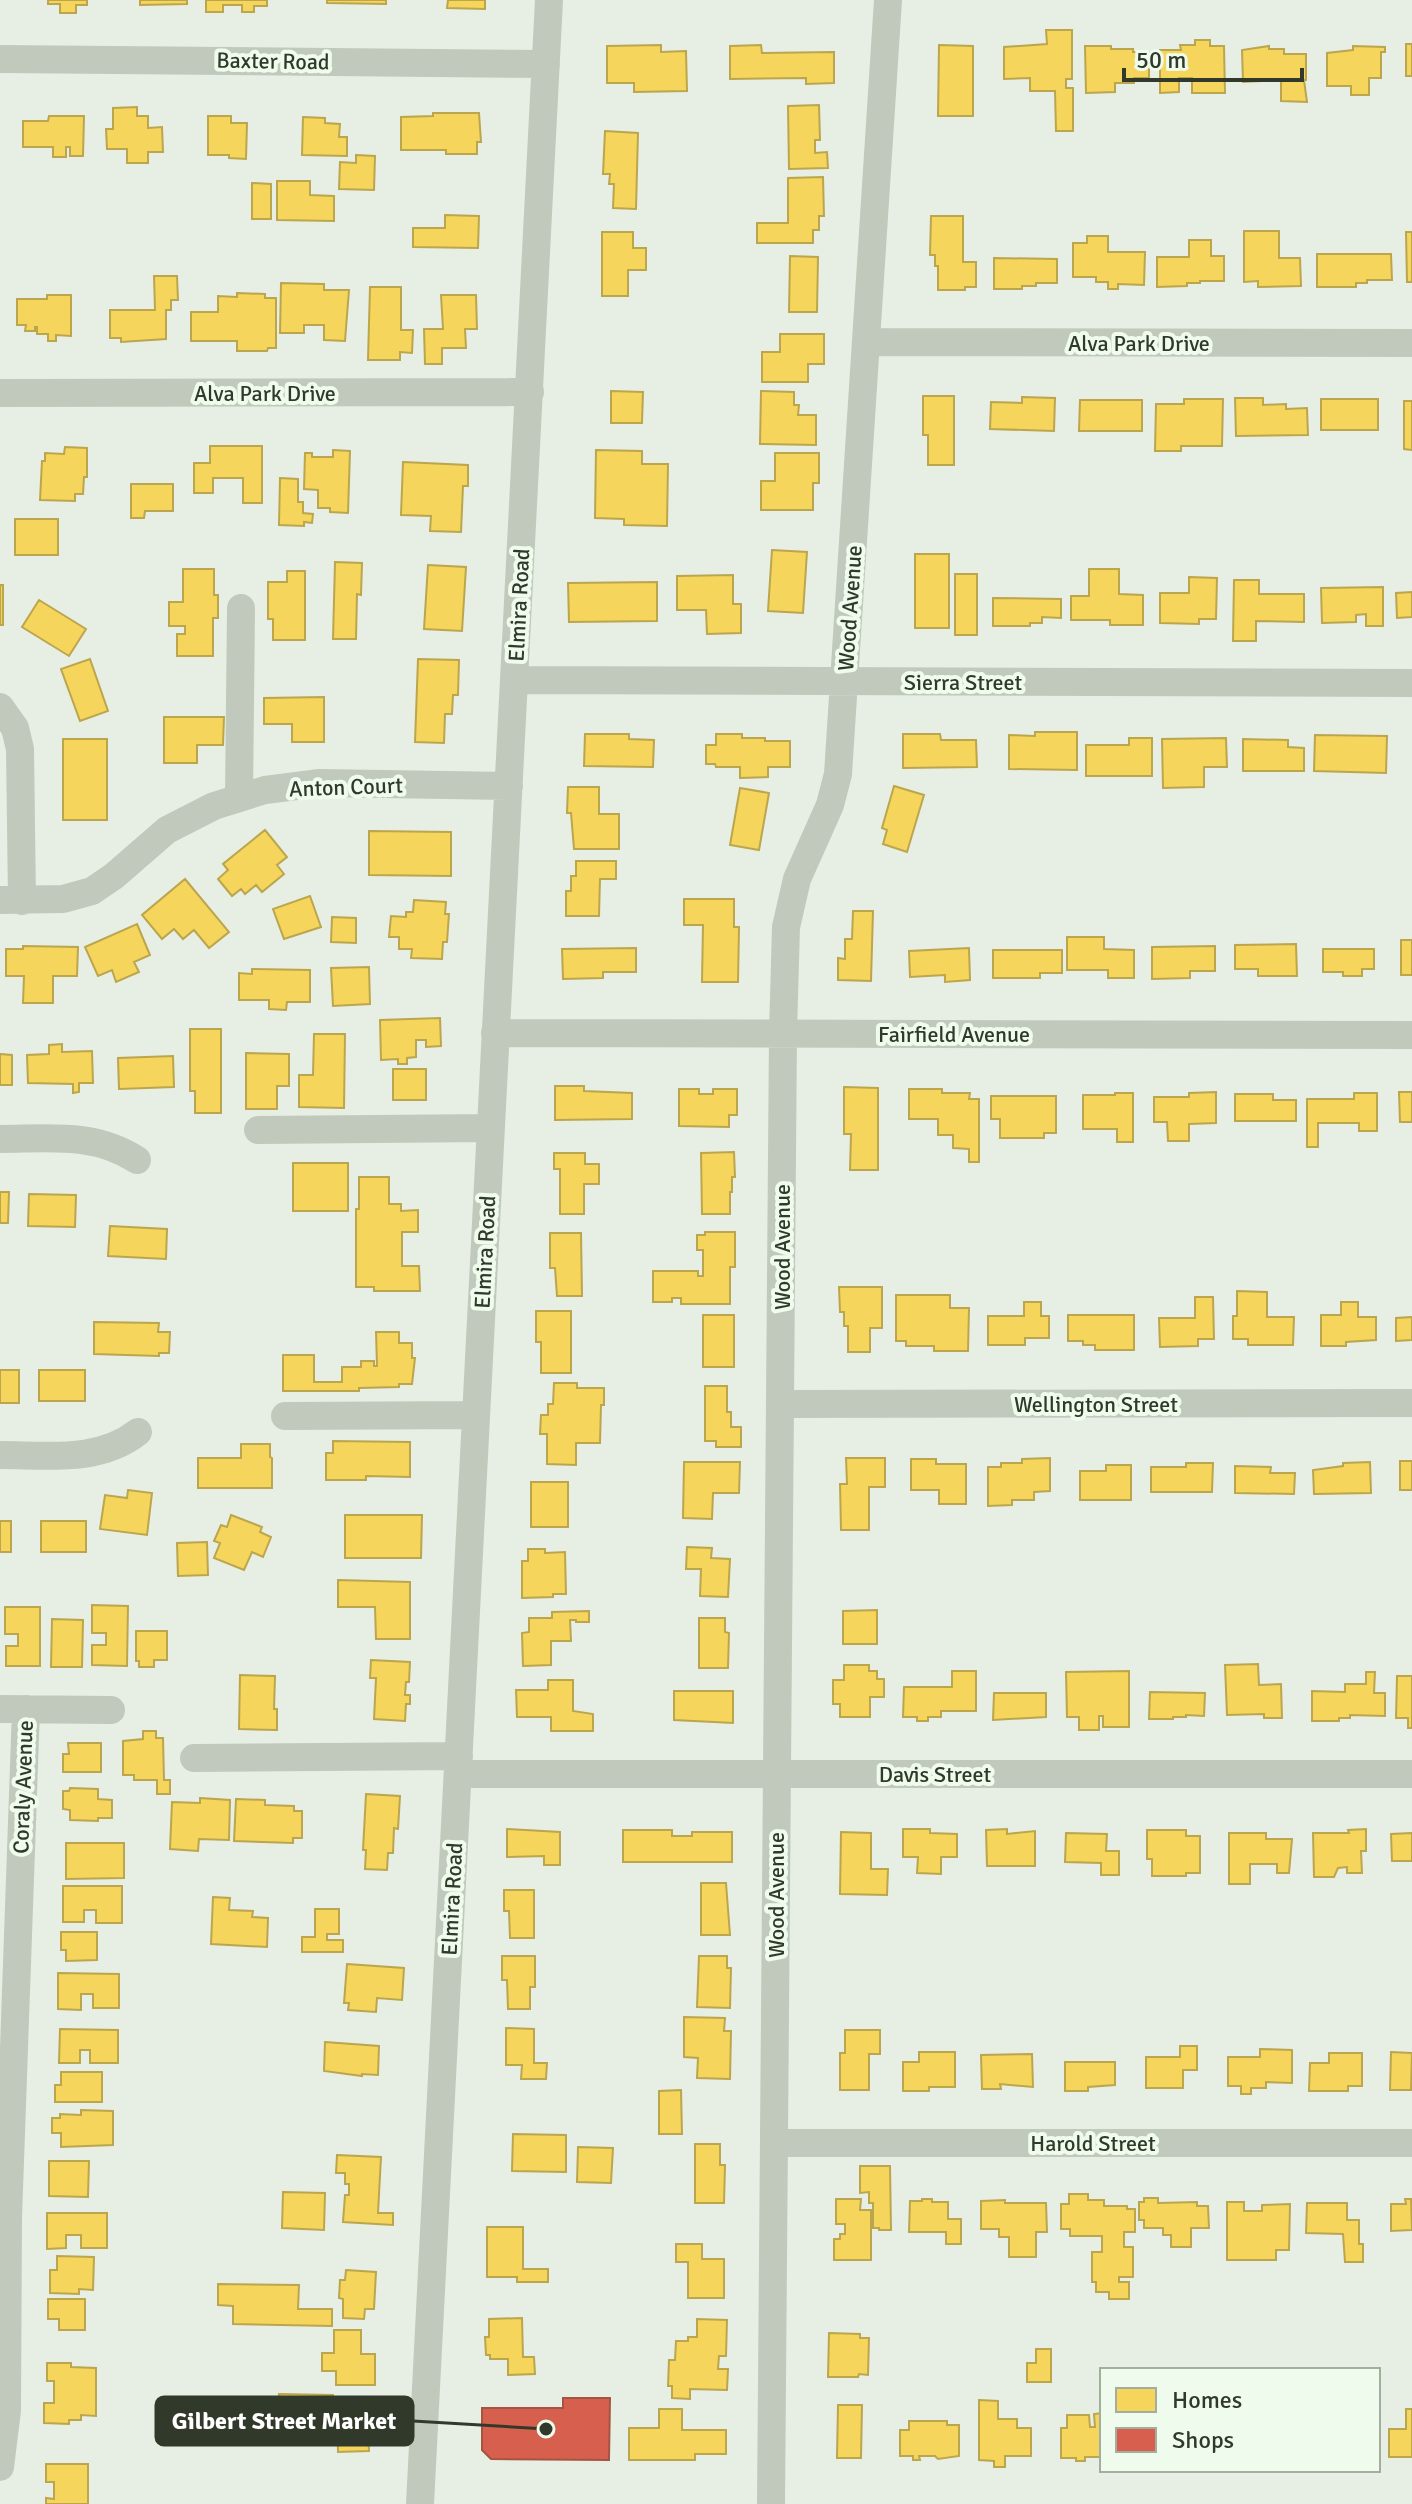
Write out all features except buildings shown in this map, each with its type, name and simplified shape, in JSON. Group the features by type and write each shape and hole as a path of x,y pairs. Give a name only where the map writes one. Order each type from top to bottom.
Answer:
{"street":[{"name":"Elmira Road","path":"420,2504 549,0"},
{"name":"Wood Avenue","path":"771,2504 786,927 797,879 830,805 838,774 888,0"},
{"name":"Baxter Road","path":"0,59 546,64"},
{"name":"Alva Park Drive","path":"867,342 1412,343"},
{"name":"Alva Park Drive","path":"0,393 530,392"},
{"path":"239,798 241,608"},
{"name":"Sierra Street","path":"515,680 1412,683"},
{"name":"Anton Court","path":"0,707 15,728 20,749 11,900 63,899 92,891 167,830 214,806 265,790 320,783 509,786"},
{"name":"Fairfield Avenue","path":"495,1033 1412,1035"},
{"path":"258,1130 491,1128"},
{"path":"0,1139 84,1139 122,1150 137,1160"},
{"name":"Wellington Street","path":"780,1404 1412,1403"},
{"path":"285,1416 476,1415"},
{"path":"0,1455 86,1455 123,1444 138,1432"},
{"path":"13,1709 111,1710"},
{"name":"Coraly Avenue","path":"0,2467 7,2410 4,2218 13,1709"},
{"name":"Davis Street","path":"194,1758 776,1774 1412,1774"},
{"name":"Harold Street","path":"775,2143 1412,2143"}],"place":[{"name":"Gilbert Street Market","path":"546,2429"}]}
